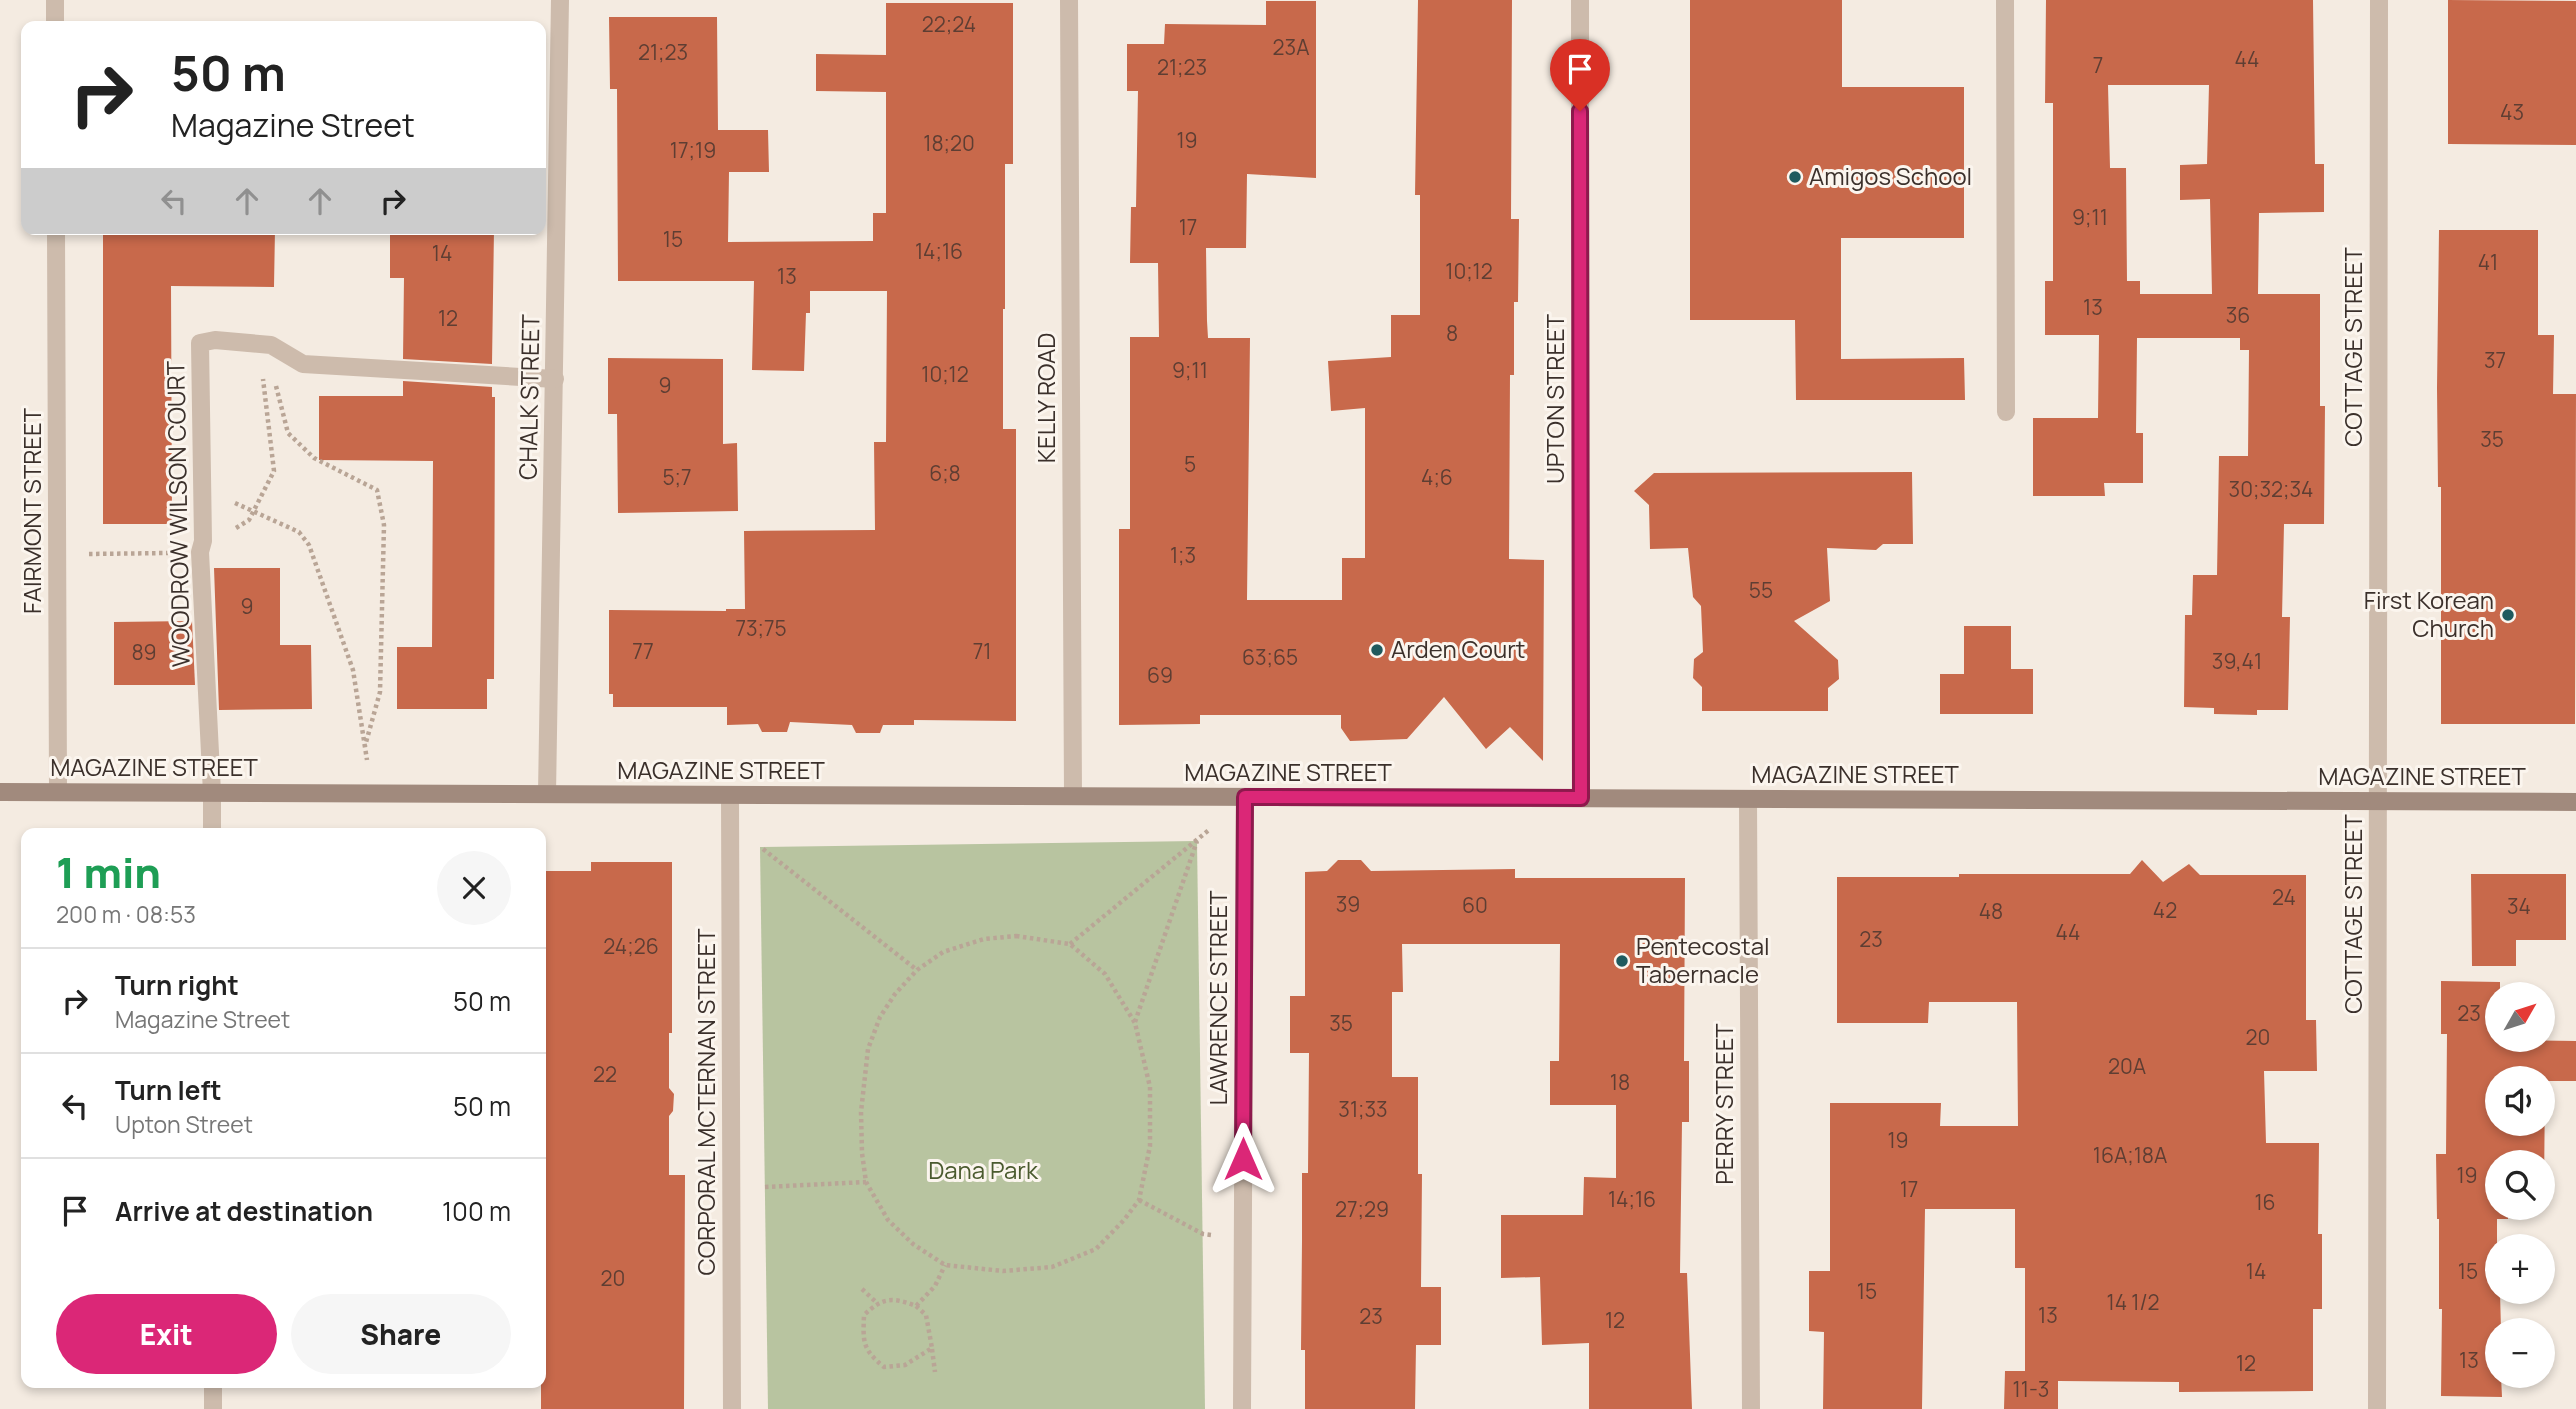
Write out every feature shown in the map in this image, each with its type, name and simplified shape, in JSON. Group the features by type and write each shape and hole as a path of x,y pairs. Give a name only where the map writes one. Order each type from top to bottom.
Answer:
{"street":[{"path":"55,0 55,21"},
{"name":"CHALK STREET","path":"547,794 560,0"},
{"name":"KELLY ROAD","path":"1069,0 1073,796"},
{"name":"UPTON STREET","path":"1580,0 1581,798"},
{"path":"2005,0 2006,412"},
{"name":"COTTAGE STREET","path":"2377,1409 2379,0"},
{"name":"FAIRMONT STREET","path":"56,235 58,792"},
{"name":"WOODROW WILSON COURT","path":"212,828 200,552 203,541 200,343 215,340 271,345 303,364 555,379"},
{"name":"MAGAZINE STREET","path":"0,792 2576,802"},
{"name":"CORPORAL MCTERNAN STREET","path":"730,795 732,1409"},
{"name":"LAWRENCE STREET","path":"1242,1409 1245,797"},
{"name":"PERRY STREET","path":"1748,799 1751,1409"},
{"path":"213,1388 213,1409"}],"path":[{"path":"58,554 200,552 249,520 274,471 259,344"},
{"path":"274,379 288,433 314,458 377,490 384,525 380,692 365,746"},
{"path":"201,464 224,498 299,532 309,545 353,670 372,793"},
{"path":"1070,944 1197,841 1245,797"},
{"path":"1135,1023 1197,841"},
{"path":"760,847 917,970"},
{"path":"1016,936 1070,944 1105,974 1135,1023 1150,1087 1150,1146 1139,1200 1096,1249 1052,1267 1003,1270 945,1265 913,1244 888,1220 866,1182 862,1153 861,1112 868,1049 880,1017 895,993 917,970 943,952 984,939 1016,936"},
{"path":"732,1188 866,1182"},
{"path":"1139,1200 1203,1234 1243,1240"},
{"path":"916,1306 935,1286 945,1265"},
{"path":"862,1289 877,1303"},
{"path":"932,1348 905,1365 884,1367 867,1353 863,1336 864,1315 877,1303 895,1299 916,1306 926,1315 932,1348 935,1372"}],"green space":[{"name":"Dana Park","path":"1197,841 1205,1409 768,1409 760,847"}],"building":[{"path":"1418,0 1512,0 1511,219 1519,219 1518,302 1514,302 1514,375 1510,375 1509,559 1544,560 1543,761 1510,727 1486,749 1444,697 1407,739 1350,741 1341,728 1341,715 1200,715 1200,724 1119,725 1119,529 1130,529 1130,337 1159,337 1158,263 1130,263 1131,207 1136,207 1138,91 1127,91 1127,44 1164,44 1165,24 1266,25 1266,1 1316,1 1316,178 1247,174 1246,248 1206,248 1207,321 1208,338 1250,338 1247,600 1342,600 1342,558 1365,558 1365,408 1331,411 1328,361 1391,357 1391,315 1420,315 1420,195 1415,195"},
{"path":"1690,0 1842,0 1842,87 1964,87 1964,238 1841,238 1841,359 1964,358 1965,400 1796,400 1795,320 1690,320"},
{"path":"2046,0 2313,0 2315,164 2324,164 2324,212 2259,213 2258,294 2320,294 2320,406 2325,406 2324,524 2284,524 2282,617 2290,617 2288,710 2257,710 2257,715 2214,714 2214,708 2184,707 2185,615 2192,615 2193,575 2217,575 2219,456 2248,456 2249,350 2240,350 2240,338 2137,338 2136,433 2143,433 2143,483 2104,483 2105,496 2033,496 2033,418 2098,418 2099,335 2045,335 2045,281 2053,281 2053,103 2045,103","holes":["2108,85 2209,85 2207,164 2180,165 2180,200 2210,199 2212,294 2140,294 2140,281 2127,281 2126,168 2110,168"]},
{"path":"2448,0 2576,1 2576,145 2448,144"},
{"path":"886,3 1013,3 1013,164 1005,164 1003,429 1016,429 1016,721 914,720 914,725 883,725 880,733 856,733 852,725 790,722 787,732 762,732 758,724 727,725 727,707 613,707 613,694 609,694 609,610 745,609 744,531 875,530 874,442 886,442 887,291 810,291 810,313 806,313 804,371 752,370 754,281 618,281 617,89 610,89 609,17 717,17 718,130 768,130 769,172 729,172 728,242 873,241 873,213 886,213 886,92 816,91 816,54 886,55"},
{"path":"2439,230 2538,230 2538,335 2554,335 2553,394 2576,394 2575,724 2441,724 2441,487 2438,487 2437,388"},
{"path":"103,235 275,235 274,287 171,286 172,524 103,524"},
{"path":"390,235 494,235 492,364 403,359 404,278 390,278"},
{"path":"608,358 723,359 723,444 737,443 738,511 618,513 617,414 608,414"},
{"path":"403,381 492,387 492,397 495,397 494,679 487,679 487,709 397,709 397,647 432,647 433,461 319,460 319,396 403,396"},
{"path":"1912,472 1913,544 1883,544 1876,550 1827,548 1830,601 1794,621 1838,660 1839,679 1828,688 1828,711 1702,711 1702,687 1693,678 1694,659 1703,652 1701,606 1693,597 1688,548 1650,549 1649,505 1634,491 1654,473"},
{"path":"214,568 280,568 280,645 311,645 312,709 219,710"},
{"path":"192,621 195,685 114,685 114,622"},
{"path":"1964,626 2011,626 2011,669 2033,669 2033,714 1940,714 1940,674 1964,674"},
{"path":"1338,860 1361,860 1371,871 1515,869 1515,878 1685,878 1684,1061 1689,1061 1689,1122 1682,1122 1680,1273 1687,1273 1692,1409 1589,1409 1589,1343 1542,1345 1540,1277 1501,1278 1501,1215 1583,1215 1584,1177 1616,1178 1616,1105 1550,1105 1550,1061 1559,1061 1560,944 1402,944 1403,992 1392,992 1392,1077 1418,1077 1418,1174 1422,1174 1421,1287 1441,1287 1441,1345 1416,1345 1415,1409 1305,1409 1305,1350 1301,1350 1302,1173 1308,1173 1309,1053 1290,1053 1290,996 1305,996 1305,872 1327,871"},
{"path":"2142,860 2163,882 2189,864 2200,875 2306,875 2306,1020 2316,1020 2317,1071 2264,1071 2266,1143 2319,1143 2318,1234 2322,1234 2322,1309 2313,1309 2313,1391 2179,1392 2179,1382 2058,1381 2058,1409 2004,1409 2005,1371 2025,1371 2025,1268 2015,1268 2015,1209 1925,1209 1922,1409 1823,1409 1824,1332 1809,1331 1809,1271 1830,1271 1830,1103 1941,1103 1940,1126 2018,1126 2017,1002 1929,1002 1928,1023 1837,1023 1837,877 2130,874"},
{"path":"591,862 672,862 672,1033 669,1033 669,1088 674,1094 673,1111 669,1116 669,1175 685,1175 684,1409 541,1409 541,1388 546,1388 546,871 591,871"},
{"path":"2471,874 2566,874 2566,940 2516,940 2516,966 2472,966"},
{"path":"2441,981 2500,982 2485,982 2485,1052 2555,1052 2555,1041 2576,1041 2576,1081 2555,1081 2555,1066 2485,1066 2485,1136 2544,1136 2544,1150 2485,1150 2485,1220 2497,1220 2497,1234 2485,1234 2485,1304 2500,1304 2501,1318 2485,1318 2485,1388 2502,1388 2502,1397 2441,1396 2442,1309 2439,1309 2436,1154 2446,1154 2447,1034 2441,1034"}],"place":[{"name":"Amigos School","path":"1795,177"},
{"name":"First Korean Church","path":"2508,615"},
{"name":"Arden Court","path":"1377,650"},
{"name":"Pentecostal Tabernacle","path":"1622,961"}],"route":[{"path":"1243,1159 1245,797 1581,798 1580,111"}]}
